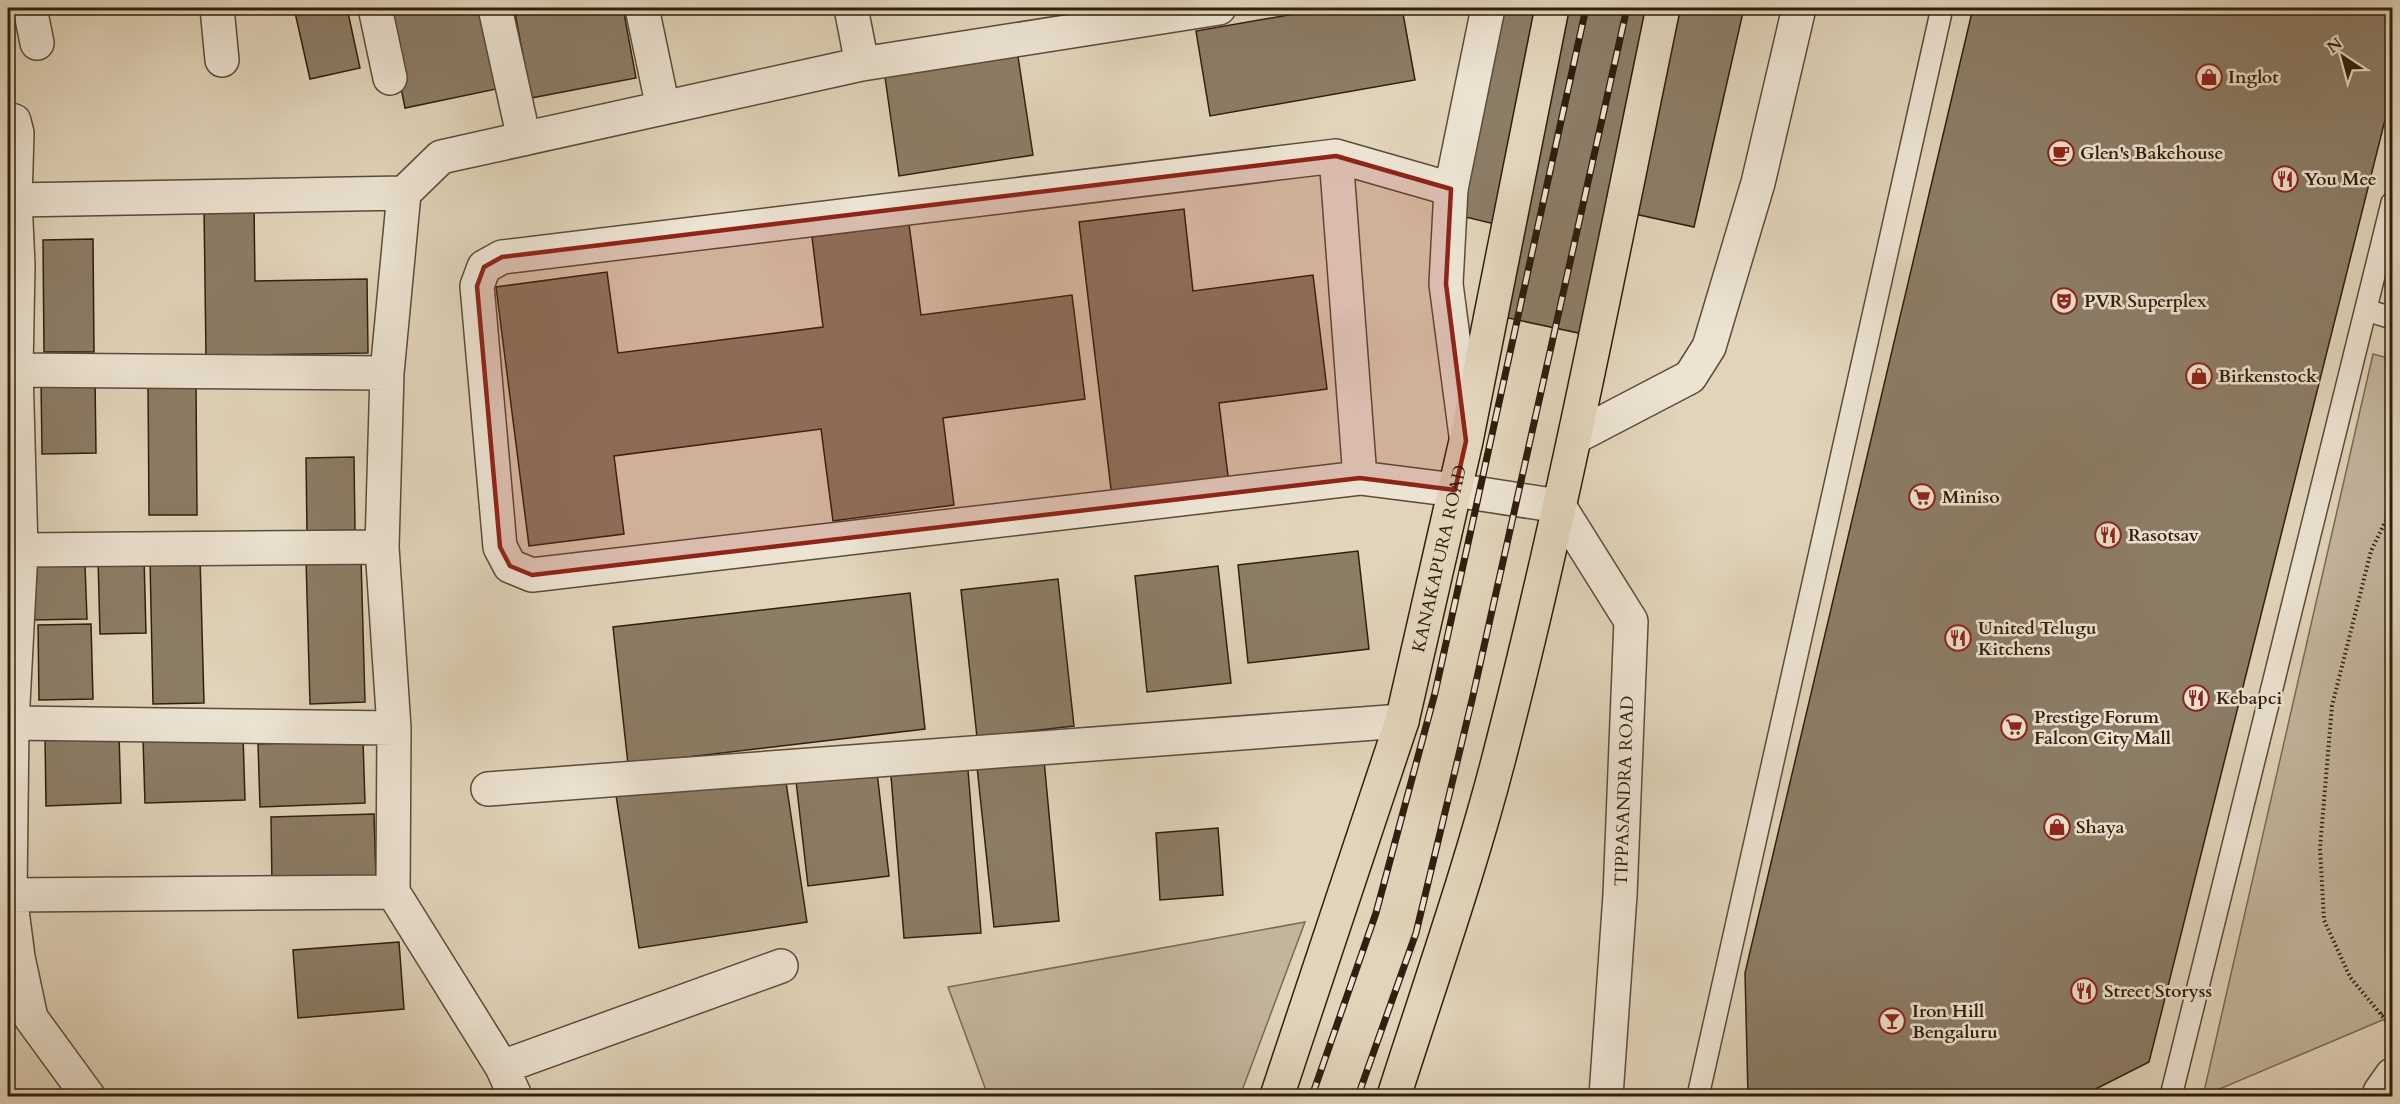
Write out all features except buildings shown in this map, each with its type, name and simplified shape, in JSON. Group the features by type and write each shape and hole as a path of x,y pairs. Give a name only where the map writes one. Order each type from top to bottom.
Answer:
{"highway":[{"name":"KANAKAPURA ROAD","path":"1277,1096 1402,721 1466,441 1552,8"},
{"path":"1394,1096 1466,873 1502,747 1575,437 1663,8"}],"street":[{"path":"30,8 37,43"},
{"path":"217,8 222,60"},
{"path":"375,8 390,78"},
{"path":"495,8 524,139"},
{"path":"642,8 663,108"},
{"path":"851,8 862,64"},
{"path":"780,966 508,1082 393,892 394,728 382,547 387,373 404,193 441,157 862,64 1219,8"},
{"path":"1466,441 1446,284 1450,189 1488,8"},
{"path":"1575,437 1690,377 1709,347 1758,183 1799,8"},
{"path":"8,119 14,121 17,132 13,266 21,550 12,723 10,895 18,957 31,1018 88,1096"},
{"path":"1450,189 1336,156 502,257 484,267 477,286 500,547 510,566 532,575 1360,478 1559,506"},
{"path":"1336,156 1360,478"},
{"path":"15,200 404,193"},
{"path":"16,370 387,373"},
{"name":"TIPPASANDRA ROAD","path":"1559,506 1631,621 1620,895 1606,1096"},
{"path":"21,550 382,547"},
{"path":"488,789 1402,721"},
{"path":"12,723 394,728"},
{"path":"10,895 393,892"},
{"path":"2380,1096 2380,1092 2392,1076"}],"lane":[{"path":"1698,1096 1942,8"},
{"path":"2171,1096 2392,203"},
{"path":"2366,310 2392,318"}],"path":[{"path":"2392,508 2371,551 2332,706 2320,848 2324,920 2350,977 2392,1028"},
{"path":"2381,1014 2392,1008"}],"highlighted area":[{"path":"1336,156 1451,189 1446,284 1466,441 1455,490 1360,478 532,575 510,566 500,547 477,286 484,267 502,257"}],"shaded area":[{"path":"2373,354 2392,359 2392,1016 2203,1096"},
{"path":"1305,922 1240,1096 988,1096 948,987"}],"railway":[{"path":"1312,1096 1376,913 1435,693 1586,8"},
{"path":"1358,1096 1416,933 1472,700 1627,8"}],"place":[{"name":"Inglot","path":"2209,77"},
{"name":"Glen's Bakehouse","path":"2061,153"},
{"name":"You Mee","path":"2285,179"},
{"name":"PVR Superplex","path":"2064,301"},
{"name":"Birkenstock","path":"2199,376"},
{"name":"Miniso","path":"1922,497"},
{"name":"Rasotsav","path":"2108,535"},
{"name":"United Telugu Kitchens","path":"1958,638"},
{"name":"Kebapci","path":"2196,698"},
{"name":"Prestige Forum Falcon City Mall","path":"2014,727"},
{"name":"Shaya","path":"2057,827"},
{"name":"Street Storyss","path":"2084,991"},
{"name":"Iron Hill Bengaluru","path":"1892,1021"}]}
